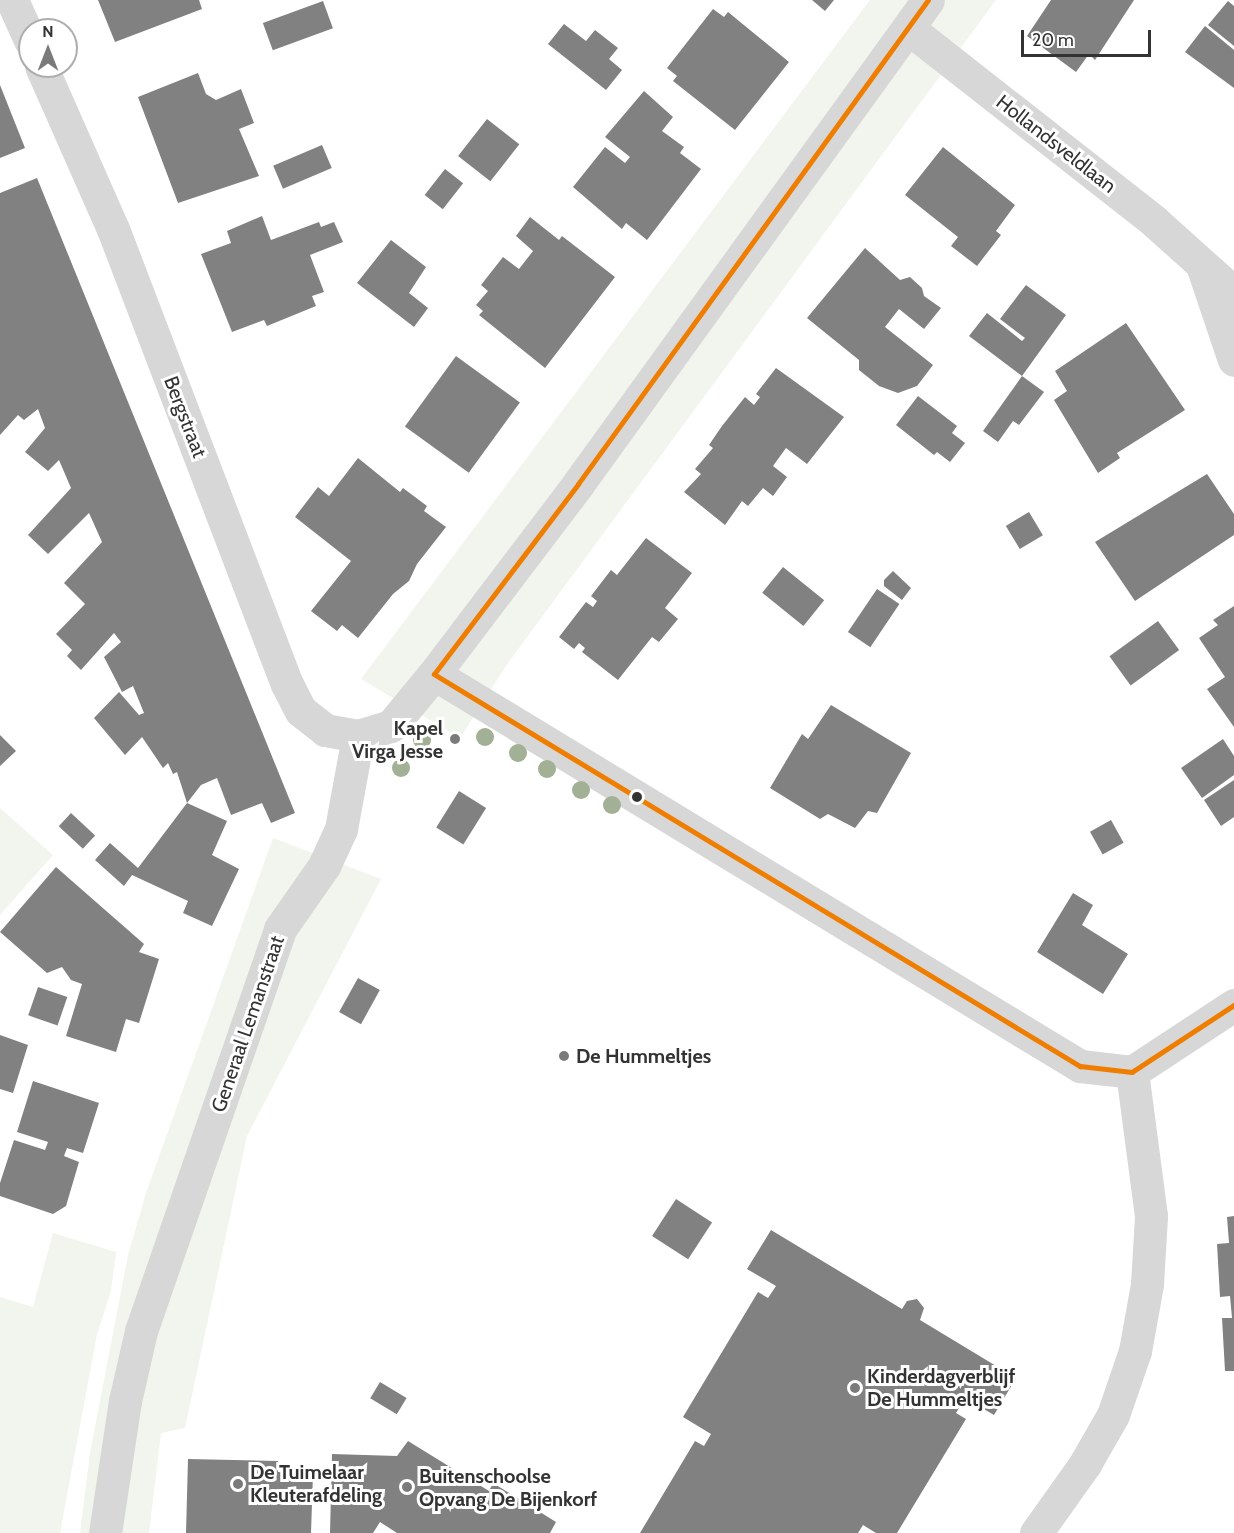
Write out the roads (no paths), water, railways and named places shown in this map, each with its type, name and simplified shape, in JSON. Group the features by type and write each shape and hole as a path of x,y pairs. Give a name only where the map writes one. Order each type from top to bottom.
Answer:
{"street":[{"path":"12,0 20,18"},
{"path":"358,736 391,726 434,674 578,484 928,0"},
{"name":"Hollandsveldlaan","path":"908,28 1155,222 1234,293"},
{"name":"Bergstraat","path":"46,78 113,229 287,684 301,711 325,730 358,736"},
{"name":"Hollandsveldlaan","path":"1201,263 1234,360"},
{"path":"434,674 1080,1066 1132,1072 1234,1005"},
{"name":"Generaal Lemanstraat","path":"105,1533 123,1413 141,1331 280,929 324,866 342,829 358,736"},
{"path":"1036,1533 1085,1464 1113,1415 1135,1351 1147,1284 1151,1216 1132,1072"}],"place":[{"name":"Kapel Virga Jesse","path":"455,739"},
{"name":"De Hummeltjes","path":"564,1056"},
{"name":"Kinderdagverblijf De Hummeltjes","path":"855,1388"},
{"name":"De Tuimelaar Kleuterafdeling","path":"238,1484"},
{"name":"Buitenschoolse Opvang De Bijenkorf","path":"407,1487"}]}
